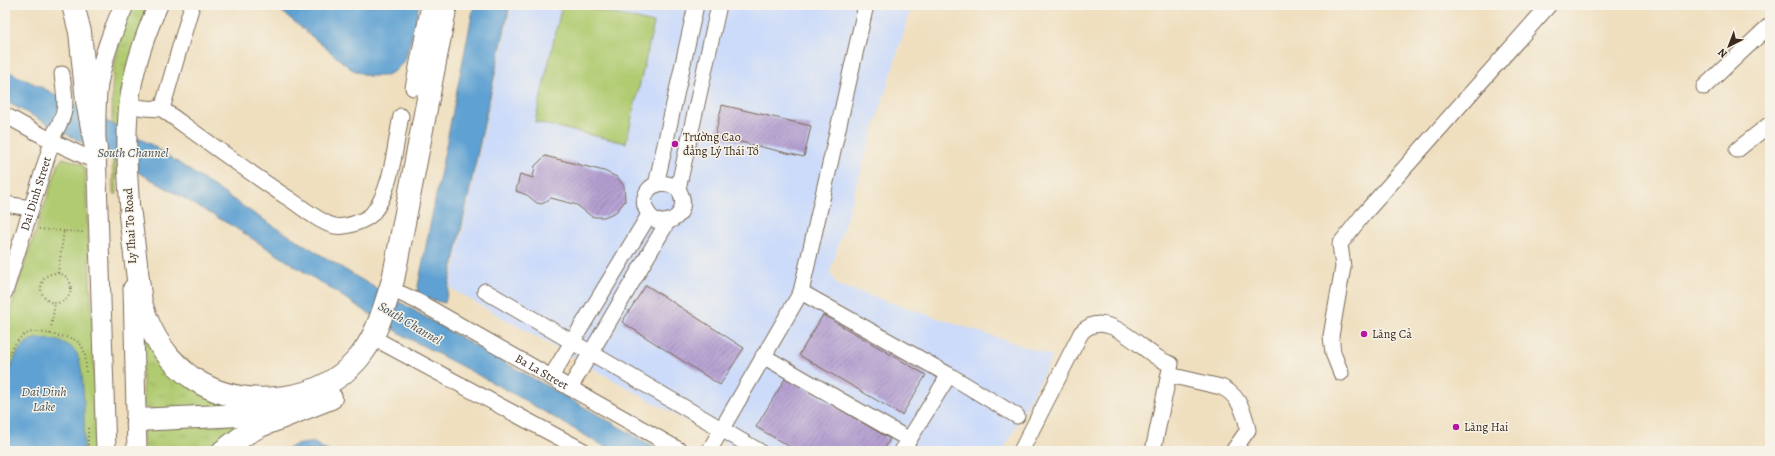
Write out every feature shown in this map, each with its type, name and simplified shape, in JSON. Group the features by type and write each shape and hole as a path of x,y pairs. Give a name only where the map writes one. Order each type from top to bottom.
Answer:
{"highway":[{"path":"74,5 92,103 96,155"},
{"path":"130,215 141,303 150,330 168,357 179,368 194,379 209,387 225,394 237,397 266,399 300,395 318,389 353,364 368,346 379,338 392,323 446,5"},
{"path":"397,287 457,5"},
{"path":"223,451 247,433 293,413 326,401 341,392 364,372 379,338"},
{"path":"137,420 293,413"}],"main road":[{"path":"92,103 106,52 124,5"},
{"name":"Ly Thai To Road","path":"138,451 128,180 129,105 138,57 147,30 158,5"},
{"path":"96,155 106,451"}],"street":[{"path":"162,109 192,5"},
{"path":"413,88 430,5"},
{"path":"656,185 696,5"},
{"path":"678,189 719,5"},
{"path":"709,451 801,292 866,5"},
{"path":"1341,373 1333,353 1332,336 1343,267 1340,244 1367,210 1549,5"},
{"path":"1704,87 1770,25"},
{"name":"Dai Dinh Street","path":"6,289 9,262 31,208 52,141 62,120 66,106 62,74"},
{"path":"129,105 162,109 271,187 323,220 336,226 348,226 360,221 370,215 380,203 389,174 401,116"},
{"path":"5,115 52,141 96,155"},
{"path":"1737,150 1770,124"},
{"path":"667,184 678,189 681,194 683,207 676,218 668,221 657,221 649,215 644,206 644,200 650,189 656,185 667,184"},
{"path":"5,204 31,208"},
{"path":"551,377 649,215"},
{"path":"570,388 668,221"},
{"name":"Ba La Street","path":"397,287 419,302 681,451"},
{"path":"484,291 759,451"},
{"path":"801,292 948,375 1017,416"},
{"path":"1021,451 1073,347 1085,329 1102,324 1117,329 1160,360 1171,364 1153,451"},
{"path":"379,338 584,451"},
{"path":"764,356 905,445 948,375"},
{"path":"1169,375 1221,387 1227,390 1235,398 1241,408 1248,430 1233,451"}],"path":[{"path":"38,229 89,232"},
{"path":"58,273 64,231"},
{"path":"58,273 66,277 71,284 71,289 65,300 55,303 49,301 44,296 41,286 46,276 58,273"},
{"path":"50,334 55,303"},
{"path":"5,366 14,346 26,334 34,332 73,339 80,343 84,351 87,374"},
{"path":"88,428 88,451"}],"shaded area":[{"name":"Trường Cao đẳng Lý Thái Tổ","path":"513,5 912,5 830,272 837,285 1053,356 1003,451 740,451 450,288 509,16"}],"green space":[{"path":"131,5 149,5 116,153 117,194 113,194 112,89 114,68 120,41"},
{"path":"562,5 576,5 654,23 626,143 535,122"},
{"path":"63,158 82,164 85,171 98,451 5,451 5,329 19,281 58,165"},
{"path":"140,325 247,406 147,409 144,406"},
{"path":"250,423 210,451 144,451 143,428"}],"water":[{"path":"274,5 419,5 412,37 404,61 395,71 384,76 368,76 351,69"},
{"path":"474,5 510,5 445,303 416,296"},
{"name":"South Channel","path":"5,70 43,88 152,145 259,217 362,280 662,451 612,451 512,393 406,337 234,227 145,176 5,101"},
{"name":"Dai Dinh Lake","path":"39,338 58,341 71,347 79,358 84,398 84,451 5,451 5,388 9,373 19,350 31,340"},
{"path":"313,442 328,451 281,451 296,445"}],"building":[{"path":"722,105 811,126 804,157 715,136"},
{"path":"545,156 604,171 617,177 624,186 625,201 616,212 604,217 595,217 591,216 577,205 551,198 542,204 537,203 527,195 516,191 520,174 533,178 535,166"},
{"path":"646,285 744,348 720,385 622,322"},
{"path":"823,315 926,375 902,415 799,355"},
{"path":"786,377 890,439 883,451 797,451 756,427"}],"place":[{"name":"Trường Cao đẳng Lý Thái Tổ","path":"675,144"},
{"name":"Lăng Cả","path":"1364,334"},
{"name":"Lăng Hai","path":"1456,427"}]}
